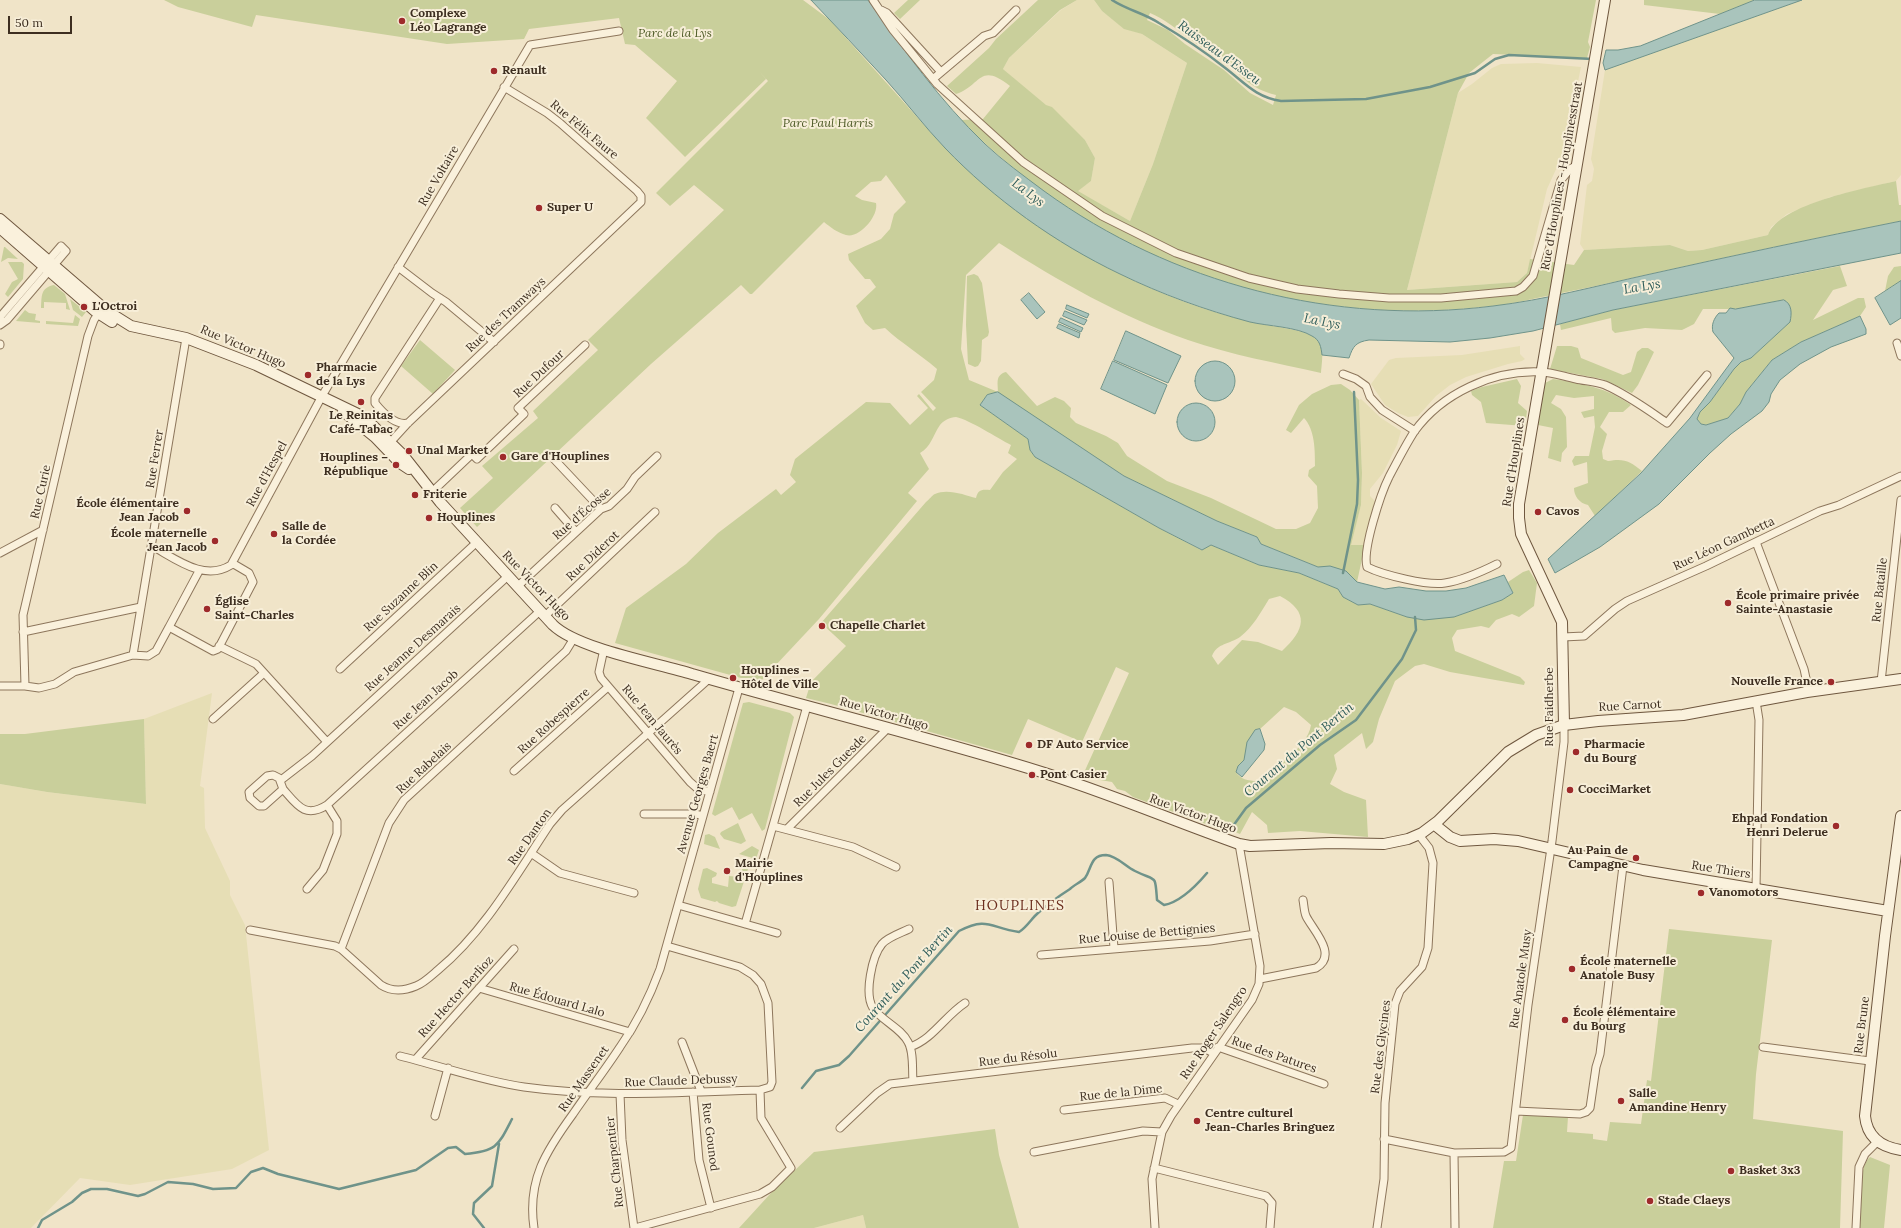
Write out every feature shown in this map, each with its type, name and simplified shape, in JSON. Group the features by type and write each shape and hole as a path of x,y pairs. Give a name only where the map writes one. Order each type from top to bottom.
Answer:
{"main road":[{"name":"Rue d'Houplines - Houplinesstraat","path":"1544,356 1606,0"},
{"name":"Rue Victor Hugo","path":"0,218 49,266"},
{"name":"Rue Victor Hugo","path":"0,228 49,266 101,310 121,321 139,328 186,338 264,368 332,402 388,444 400,463 419,477 557,629 574,638 604,649 763,695 888,728 1044,772 1239,844 1250,846 1331,843 1380,844 1404,841"},
{"name":"Rue d'Houplines","path":"1537,569 1525,542 1519,518 1521,491 1544,356"},
{"name":"Rue Faidherbe","path":"1537,569 1560,616 1563,637 1564,725"},
{"name":"Rue Carnot","path":"1404,841 1419,835 1435,824 1508,752 1536,735 1564,725 1683,715 1807,692 1898,680"},
{"name":"Rue Brune","path":"1877,1142 1869,1131 1864,1116 1888,911 1901,820"},
{"name":"Rue Thiers","path":"1435,824 1450,837 1460,841 1513,840 1550,850 1623,866 1888,911"},
{"path":"1877,1142 1887,1147 1901,1150"}],"street":[{"path":"872,0 893,30 933,79 1023,162 1102,216 1176,253 1249,278 1297,289 1389,298 1441,298 1516,291 1526,285 1533,276 1561,180 1576,166"},
{"path":"878,9 887,13 942,72"},
{"path":"933,79 984,36 993,33 1016,10"},
{"name":"Rue Voltaire","path":"322,396 530,45 619,31"},
{"name":"Rue Félix Faure","path":"504,87 552,116 637,191 642,199"},
{"name":"Rue des Tramways","path":"388,444 408,423 639,206 642,199"},
{"path":"0,317 49,266"},
{"path":"0,325 7,320 49,266"},
{"path":"398,267 446,302 494,342"},
{"path":"408,423 401,424 394,421 375,403 375,398 440,298"},
{"name":"Rue Curie","path":"25,686 23,632 24,615 88,336 101,310"},
{"name":"Rue Ferrer","path":"133,655 186,338"},
{"path":"1897,343 1901,356"},
{"name":"Rue Dufour","path":"432,492 472,454 477,459 524,414 518,408 585,345"},
{"path":"1497,564 1465,578 1444,583 1380,574 1367,567 1365,561 1383,492 1397,462 1415,431 1450,397 1486,380 1514,373 1541,372 1604,385 1640,404 1667,423 1707,375"},
{"path":"1343,374 1356,378 1366,386 1370,396 1382,410 1415,431"},
{"name":"Rue d'Hespel","path":"232,563 322,396"},
{"name":"Rue d'Écosse","path":"518,586 601,509 609,506 627,489 635,477 657,456"},
{"path":"554,458 601,509"},
{"name":"Rue Léon Gambetta","path":"1563,637 1584,636 1614,609 1627,601 1820,511 1839,505 1901,476"},
{"name":"Rue Bataille","path":"1881,682 1901,501"},
{"path":"555,508 576,532"},
{"name":"Rue Diderot","path":"542,613 656,512"},
{"path":"0,553 43,530"},
{"name":"Rue Suzanne Blin","path":"340,668 477,542"},
{"path":"1756,542 1802,665 1807,680 1807,692"},
{"path":"152,546 199,571 221,570 232,563 249,573 253,582 218,649 213,650 169,627"},
{"path":"0,686 25,686 34,688 55,684 74,672 133,655 148,656 156,651 199,571"},
{"name":"Rue Jeanne Desmarais","path":"281,780 295,770 327,742 508,576"},
{"path":"23,632 141,608"},
{"name":"Rue Jean Jacob","path":"327,805 542,613"},
{"name":"Rue Rabelais","path":"341,949 389,823 397,809 404,800 566,651 574,638"},
{"path":"219,646 254,663 327,742"},
{"name":"Rue Jean Jaurès","path":"604,649 599,675 694,786 710,792"},
{"path":"213,719 264,673"},
{"name":"Rue Danton","path":"341,949 381,985 393,990 404,990 420,984 454,956 478,930 530,853 562,810 709,679"},
{"name":"Rue Robespierre","path":"514,771 608,687"},
{"name":"Avenue Georges Baert","path":"667,946 739,688"},
{"path":"1756,701 1759,720 1756,889"},
{"path":"745,924 807,706"},
{"name":"Rue Faidherbe","path":"1550,850 1564,742 1564,725"},
{"name":"Rue Jules Guesde","path":"787,829 888,728"},
{"path":"283,789 262,807 256,805 249,795 251,790 267,776 272,775 281,780 283,789 302,809 314,811 327,805 337,821 337,834 323,870 307,888"},
{"path":"644,814 696,814 703,816"},
{"path":"773,826 853,847 896,867"},
{"name":"Rue des Glycines","path":"1377,1228 1384,1179 1385,1103 1396,999 1403,987 1422,967 1428,948 1433,863 1429,848 1419,835"},
{"name":"Rue Roger Salengro","path":"1155,1228 1152,1190 1154,1168 1162,1132 1178,1104 1252,1000 1258,989 1260,966 1239,844"},
{"name":"Rue Anatole Musy","path":"1454,1153 1497,1153 1508,1151 1512,1144 1550,850"},
{"path":"530,853 560,873 634,893"},
{"path":"1516,1111 1580,1114 1586,1112 1590,1108 1600,1049 1623,866"},
{"path":"1109,882 1114,948"},
{"path":"1260,978 1316,968 1323,963 1325,956 1323,942 1306,916 1303,900"},
{"path":"678,905 777,934"},
{"path":"909,929 883,943 872,967 870,978 870,1001 877,1012 905,1037 910,1047 913,1081"},
{"path":"250,930 330,945 341,949"},
{"name":"Rue Louise de Bettignies","path":"1041,955 1210,940 1254,934"},
{"path":"635,1228 712,1208 764,1192 791,1168 761,1118 760,1090 770,1087 772,1082 768,1003 761,984 753,975 740,967 667,946"},
{"name":"Rue Massenet","path":"534,1228 533,1192 542,1160 550,1146 630,1032 652,989 667,946"},
{"name":"Rue Hector Berlioz","path":"415,1060 514,949"},
{"name":"Rue Édouard Lalo","path":"479,988 630,1032"},
{"path":"910,1047 923,1042 955,1009 965,1003"},
{"name":"Rue Gounod","path":"682,1042 697,1091 699,1160 712,1208"},
{"path":"1763,1047 1870,1061"},
{"name":"Rue du Résolu","path":"840,1128 881,1089 890,1084 1192,1048 1216,1050"},
{"name":"Rue des Patures","path":"1216,1050 1324,1084"},
{"name":"Rue Claude Debussy","path":"400,1056 522,1087 587,1093 620,1094 760,1090"},
{"path":"435,1116 448,1068"},
{"name":"Rue Charpentier","path":"620,1094 622,1140 635,1228"},
{"name":"Rue de la Dime","path":"1064,1110 1165,1098 1178,1104"},
{"path":"1034,1152 1144,1131 1162,1132"},
{"path":"1384,1139 1454,1153 1455,1228"},
{"path":"1856,1228 1859,1167 1865,1154 1877,1142"},
{"path":"1154,1168 1266,1196 1272,1203 1270,1228"}],"shaded area":[{"path":"1077,0 1094,0 1102,11 1124,28 1142,34 1187,63 1153,164 1130,221 1077,191 1091,181 1095,158 1085,140 1003,69 1009,58 1061,10"},
{"path":"1802,0 1901,0 1901,175 1896,181 1830,197 1787,214 1771,227 1768,235 1702,250 1688,251 1670,245 1584,250 1580,244 1587,185 1592,181 1594,169 1591,159 1605,70"},
{"path":"1537,63 1581,67 1563,154 1547,189 1527,273 1517,282 1407,290 1458,93 1492,68 1501,64"},
{"path":"1520,346 1520,354 1525,359 1466,377 1450,385 1436,396 1418,416 1408,417 1385,405 1371,384 1389,360 1396,358 1462,355"},
{"path":"1361,399 1381,418 1401,431 1397,445 1383,473 1370,489 1370,496 1375,501 1365,545 1350,546 1361,505 1362,473 1359,400"},
{"path":"212,693 200,786 204,788 205,828 230,881 230,895 245,925 269,1150 232,1169 130,1185 80,1178 31,1228 0,1228 0,784 47,792 146,804 144,719"},
{"path":"863,1215 866,1228 814,1228"}],"green space":[{"path":"164,0 803,0 830,20 944,147 1001,198 1032,221 1097,262 1166,295 1233,317 1303,332 1316,338 1322,349 1321,373 1237,354 1188,340 1163,331 1091,297 1044,271 999,243 966,275 961,349 969,380 998,392 999,377 1002,373 1006,372 1037,406 1055,397 1064,401 1071,408 1070,417 1076,423 1118,443 1127,456 1167,481 1211,498 1276,529 1296,529 1310,523 1318,508 1317,486 1308,476 1309,470 1315,466 1312,434 1308,423 1304,418 1291,433 1286,430 1299,405 1312,394 1331,385 1341,384 1350,390 1359,400 1362,473 1361,505 1351,545 1365,545 1357,582 1346,571 1330,567 1318,567 1261,544 1257,537 1217,521 1124,476 998,393 987,395 980,405 1028,439 1030,450 1035,457 1159,528 1201,550 1211,545 1259,565 1299,573 1338,589 1343,597 1358,605 1370,604 1407,617 1454,617 1502,600 1513,593 1508,582 1523,572 1529,570 1537,583 1534,606 1519,617 1512,614 1496,620 1489,628 1481,626 1457,630 1452,638 1455,651 1520,677 1525,682 1524,685 1450,672 1424,664 1415,666 1395,681 1379,719 1373,742 1366,749 1362,733 1334,755 1337,769 1330,784 1344,792 1366,800 1368,837 1300,831 1268,833 1267,825 1252,812 1240,834 1226,828 1222,830 1133,797 1125,791 1117,789 1112,782 1082,777 1129,673 1116,667 1082,742 1028,719 1012,755 806,698 811,682 846,646 821,623 926,502 940,492 956,493 976,498 980,491 990,490 1003,472 1017,459 1008,453 1011,445 976,425 956,417 949,418 941,424 927,448 920,453 929,469 908,493 917,501 819,619 759,683 615,643 626,608 686,564 718,533 776,489 781,495 796,482 790,475 795,459 866,402 890,403 910,425 928,408 917,396 919,394 933,411 936,408 921,392 934,380 937,369 897,339 885,328 873,330 865,323 856,306 876,287 870,279 865,279 849,260 848,254 881,239 890,229 894,214 906,202 886,175 881,181 871,182 855,196 862,200 876,203 876,208 871,220 862,230 857,234 846,235 831,228 824,222 752,294 750,294 741,285 651,364 477,527 460,508 493,478 482,466 538,418 533,411 598,350 588,340 724,210 694,185 670,206 656,193 768,81 757,69 766,79 685,157 646,118 677,81 635,45 625,44 619,18 529,29 524,39 447,44 256,15 252,27 178,7","holes":["1280,596 1290,602 1300,615 1301,622 1299,629 1296,636 1290,643 1282,651 1258,642 1242,640 1218,665 1212,656 1214,652 1220,646 1240,637 1245,633 1253,624 1269,599","1284,707 1296,712 1311,725 1308,734 1297,749 1257,781 1242,778 1236,772 1238,766 1244,760 1255,730 1260,729"]},
{"path":"908,0 920,0 900,19 894,13"},
{"path":"1038,0 1077,0 1060,10 1009,58 1003,69 1046,105 1052,107 1085,140 1095,158 1091,181 1078,191 1130,221 1153,164 1187,63 1142,34 1124,29 1102,11 1094,0 1596,0 1588,42 1590,47 1587,58 1493,54 1469,73 1458,93 1407,290 1517,282 1527,273 1530,259 1574,265 1584,250 1670,245 1688,251 1702,250 1768,235 1775,224 1788,214 1805,206 1845,193 1896,181 1899,205 1901,205 1901,221 1773,247 1578,290 1498,305 1418,311 1345,307 1274,295 1204,275 1138,248 1075,212 1016,170 961,120 983,119 1010,86 1000,79 986,75 971,86 956,94 947,86 989,48 996,39","holes":["1150,13 1221,59 1253,86 1276,95 1273,105 1250,93 1224,70 1185,44 1168,30 1147,20"]},
{"path":"1644,0 1755,0 1720,14 1644,5"},
{"path":"4,247 18,259 8,258 1,262"},
{"path":"8,262 22,262 24,264 23,279 8,297 5,294 12,282 18,279"},
{"path":"1840,266 1847,286 1833,290 1813,320 1858,298 1864,298 1866,307 1860,316 1801,342 1772,360 1746,392 1740,404 1728,418 1706,425 1701,424 1697,419 1700,412 1710,402 1734,369 1741,362 1751,358 1790,322 1784,300 1735,309 1703,309 1694,324 1682,330 1645,328 1615,333 1612,330 1611,318 1561,330 1560,324 1613,310"},
{"path":"1901,266 1901,281 1885,291 1888,276 1894,267"},
{"path":"974,274 978,276 982,283 989,332 988,336 982,340 981,361 978,366 975,367 968,364 966,325 967,276"},
{"path":"54,285 65,294 70,310 66,309 66,303 44,302 44,308 41,308 44,290 49,286"},
{"path":"70,299 86,312 82,317 73,310"},
{"path":"25,310 29,313 36,314 35,320 40,321 40,323 16,321"},
{"path":"75,315 80,319 78,326 46,324 46,321 73,323"},
{"path":"420,340 455,370 433,394 401,366"},
{"path":"1557,346 1571,346 1578,348 1581,358 1623,375 1631,372 1637,352 1642,348 1648,348 1654,352 1638,385 1632,393 1602,379 1550,369"},
{"path":"1517,379 1521,386 1518,403 1527,411 1525,426 1486,423 1481,402 1472,395 1471,391"},
{"path":"1553,379 1574,382 1604,390 1631,405 1623,412 1609,412 1600,427 1607,434 1602,451 1603,459 1608,461 1623,460 1642,471 1595,516 1588,505 1582,503 1578,499 1574,491 1574,488 1588,483 1587,462 1574,466 1572,461 1575,456 1589,456 1595,427 1594,416 1584,418 1581,412 1594,409 1594,396 1574,398 1556,395 1551,403 1561,409 1566,417 1567,447 1562,453 1561,462 1548,458 1553,428 1538,425 1545,383"},
{"path":"749,702 790,713 794,717 765,829 762,831 752,813 739,820 732,807 715,816 712,814 743,703"},
{"path":"144,719 146,804 47,792 0,784 0,734 25,734"},
{"path":"738,823 746,841 741,844 724,839 720,834 721,832"},
{"path":"709,834 715,837 720,849 704,844 705,835"},
{"path":"752,846 759,850 756,859 739,854"},
{"path":"743,866 748,869 736,906 732,907 717,901 715,902 701,898 698,889 703,869 707,868 717,873 716,876 712,878 712,883 728,887 729,876 740,877"},
{"path":"1669,929 1772,940 1756,1074 1753,1119 1843,1131 1840,1228 1493,1228 1504,1161 1516,1161 1523,1115 1568,1117 1567,1132 1593,1134 1593,1139 1607,1141 1610,1122 1641,1124 1647,1080 1651,1081"},
{"path":"995,1129 999,1155 1019,1228 866,1228 863,1215 814,1228 739,1228 771,1193 814,1152"},
{"path":"1870,1157 1890,1165 1884,1228 1860,1228 1861,1179 1866,1162"}],"water":[{"name":"La Lys","path":"811,0 868,0 938,93 969,128 1006,162 1044,191 1094,223 1146,251 1201,274 1257,291 1315,303 1374,310 1434,311 1493,306 1551,296 1901,221 1901,253 1613,310 1533,331 1490,338 1450,342 1369,340 1358,343 1352,350 1349,358 1322,355 1321,347 1318,342 1315,338 1306,333 1250,322 1200,307 1167,295 1096,262 1049,234 1005,202 964,167 945,148 886,80"},
{"path":"1755,0 1802,0 1605,70 1603,63 1606,50 1618,50 1640,46"},
{"path":"1901,281 1901,318 1890,325 1875,298"},
{"path":"1029,293 1045,312 1037,319 1021,300"},
{"path":"1784,300 1789,304 1791,309 1790,322 1751,358 1741,362 1734,369 1710,402 1700,412 1697,419 1701,424 1706,425 1728,418 1740,404 1746,392 1772,360 1801,342 1860,316 1866,329 1866,334 1831,347 1800,364 1780,380 1771,394 1769,402 1762,411 1731,434 1659,504 1600,547 1555,573 1548,559 1641,473 1690,418 1734,358 1713,332 1712,329 1714,319 1717,315 1719,313 1726,313 1730,308 1735,309"},
{"path":"1067,305 1089,314 1087,318 1066,309"},
{"path":"1065,311 1087,320 1084,325 1063,316"},
{"path":"1061,318 1083,328 1081,332 1059,322"},
{"path":"1059,324 1080,333 1079,338 1057,328"},
{"path":"1126,331 1181,356 1168,383 1114,360"},
{"path":"1113,361 1167,385 1155,414 1101,389"},
{"path":"1215,361 1223,363 1229,367 1233,373 1235,381 1233,389 1229,395 1223,399 1215,401 1207,399 1201,395 1197,389 1195,381 1197,373 1201,367 1207,363"},
{"path":"998,392 1124,476 1217,521 1257,537 1261,544 1318,567 1330,566 1346,571 1357,582 1385,589 1399,587 1426,591 1446,591 1466,588 1504,575 1513,593 1502,600 1454,617 1424,620 1407,617 1370,604 1358,605 1343,597 1338,589 1299,573 1259,565 1211,545 1202,550 1159,528 1035,457 1030,450 1028,439 980,405 987,395"},
{"path":"1196,403 1206,406 1212,412 1215,422 1212,432 1206,438 1196,441 1186,438 1180,432 1177,422 1180,412 1186,406"},
{"path":"1260,729 1265,744 1264,750 1242,777 1236,772 1238,766 1244,760 1247,742 1255,730"}],"waterway":[{"name":"Ruisseau d'Esseu","path":"1112,0 1153,20 1184,38 1257,92 1264,96 1281,101 1366,99 1430,87 1475,73 1495,59 1509,55 1593,59"},
{"name":"Courant du Pont Bertin","path":"1343,573 1357,504 1358,480 1354,392"},
{"name":"Courant du Pont Bertin","path":"1233,826 1246,808 1320,745 1356,720 1402,659 1416,630 1415,617"},
{"name":"Courant du Pont Bertin","path":"802,1088 816,1071 839,1065 849,1056 959,931 977,924 989,924 1019,932 1046,906 1085,878 1092,863 1097,857 1106,855 1114,857 1131,869 1154,880 1157,900 1164,905 1176,901 1182,897 1207,873"},
{"path":"38,1228 42,1220 72,1202 82,1193 91,1189 107,1189 138,1196 168,1182 193,1184 213,1189 236,1188 251,1172 263,1168 278,1174 339,1189 416,1170 448,1148 456,1147 465,1154 490,1149 499,1141 512,1119"},
{"path":"484,1228 473,1214 474,1203 492,1186 499,1144"}],"place":[{"name":"Complexe Léo Lagrange","path":"402,21"},
{"name":"Renault","path":"494,71"},
{"name":"Super U","path":"539,208"},
{"name":"L'Octroi","path":"84,307"},
{"name":"Pharmacie de la Lys","path":"308,375"},
{"name":"Le Reinitas Café-Tabac","path":"361,402"},
{"name":"Unal Market","path":"409,451"},
{"name":"Gare d'Houplines","path":"503,457"},
{"name":"Houplines – République","path":"396,465"},
{"name":"Friterie","path":"415,495"},
{"name":"École élémentaire Jean Jacob","path":"187,511"},
{"name":"Cavos","path":"1538,512"},
{"name":"Houplines","path":"429,518"},
{"name":"Salle de la Cordée","path":"274,534"},
{"name":"École maternelle Jean Jacob","path":"215,541"},
{"name":"École primaire privée Sainte-Anastasie","path":"1728,603"},
{"name":"Église Saint-Charles","path":"207,609"},
{"name":"Chapelle Charlet","path":"822,626"},
{"name":"Houplines – Hôtel de Ville","path":"733,678"},
{"name":"Nouvelle France","path":"1831,682"},
{"name":"DF Auto Service","path":"1029,745"},
{"name":"Pharmacie du Bourg","path":"1576,752"},
{"name":"Pont Casier","path":"1032,775"},
{"name":"CocciMarket","path":"1570,790"},
{"name":"Ehpad Fondation Henri Delerue","path":"1836,826"},
{"name":"Au Pain de Campagne","path":"1636,858"},
{"name":"Mairie d'Houplines","path":"727,871"},
{"name":"Vanomotors","path":"1701,893"},
{"name":"École maternelle Anatole Busy","path":"1572,969"},
{"name":"École élémentaire du Bourg","path":"1565,1020"},
{"name":"Salle Amandine Henry","path":"1621,1101"},
{"name":"Centre culturel Jean-Charles Bringuez","path":"1197,1121"},
{"name":"Basket 3x3","path":"1731,1171"},
{"name":"Stade Claeys","path":"1650,1201"}],"district":[{"name":"HOUPLINES","path":"1020,906"}],"park label":[{"name":"Parc de la Lys","path":"675,34"},
{"name":"Parc Paul Harris","path":"828,124"}]}
